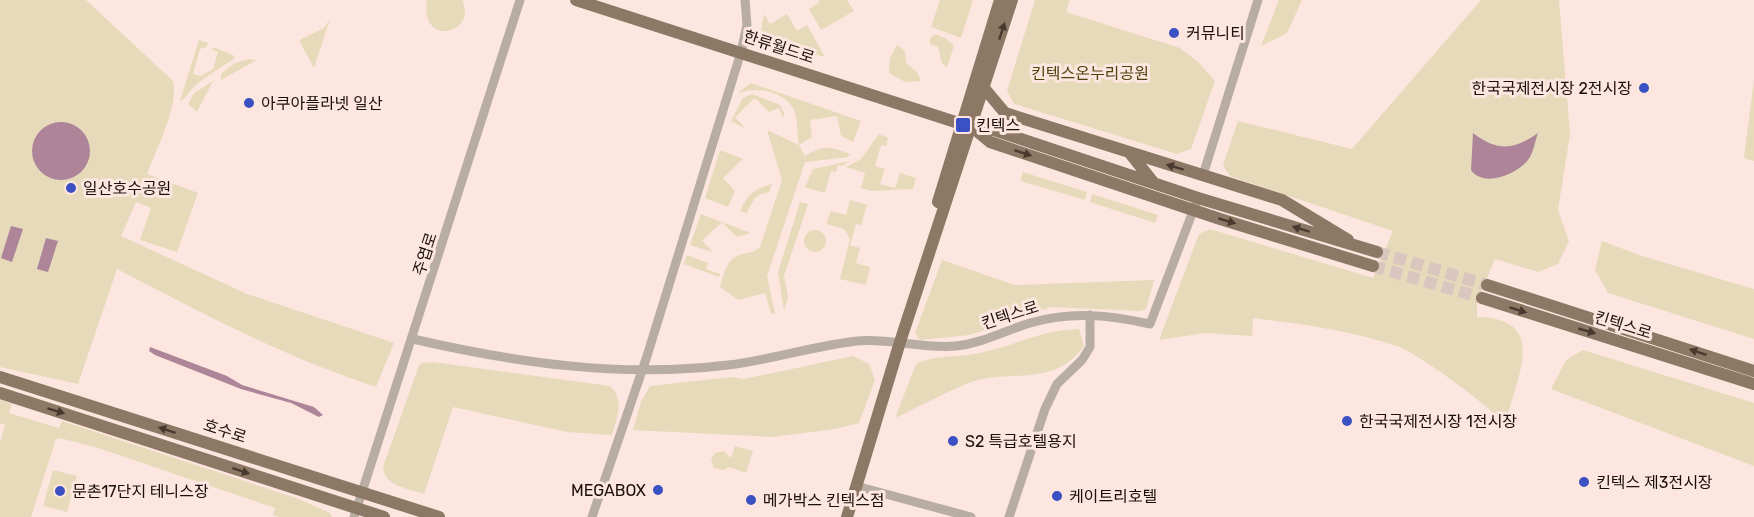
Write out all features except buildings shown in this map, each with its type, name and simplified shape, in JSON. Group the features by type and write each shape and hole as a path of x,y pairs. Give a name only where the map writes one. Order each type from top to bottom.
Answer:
{"main road":[{"name":"한류월드로","path":"576,0 969,122"},
{"path":"838,517 898,342 969,122 1000,0"},
{"path":"969,122 984,88 1012,0"},
{"path":"984,88 1005,113 1282,200 1362,248"},
{"path":"969,122 1154,183 1196,204 1373,266"},
{"path":"969,122 990,142 1196,204 1377,252"},
{"path":"1129,152 1154,183"},
{"name":"킨텍스로","path":"1487,285 1752,381"},
{"name":"킨텍스로","path":"1482,298 1752,381"},
{"path":"847,517 898,342"},
{"name":"호수로","path":"0,377 439,517"},
{"name":"호수로","path":"0,393 356,513 384,517"}],"street":[{"name":"주엽로","path":"356,513 520,0"},
{"path":"592,517 642,371 741,52 747,26 745,0"},
{"path":"1203,175 1258,0"},
{"name":"킨텍스로","path":"413,339 528,362 585,369 642,371 729,365 856,341 898,342 935,347 974,344 1029,323 1073,315 1113,316 1150,324 1196,204"},
{"path":"1009,517 1045,409 1057,384 1082,360 1090,347 1090,315"},
{"path":"856,486 971,517"}],"green space":[{"name":"일산호수공원","path":"0,0 86,0 173,81 173,103 170,115 147,174 198,193 177,252 140,240 151,208 136,202 121,236 247,294 394,343 376,387 276,348 117,269 78,384 0,367"},
{"path":"427,0 462,0 465,11 463,21 448,31 439,30 431,25 427,15"},
{"path":"819,0 847,0 854,11 821,30 809,9 820,2"},
{"path":"940,0 973,0 961,38 931,27"},
{"name":"킨텍스온누리공원","path":"1035,0 1070,0 1066,12 1180,48 1198,62 1215,81 1191,149 1177,154 1014,104 1007,91"},
{"path":"1279,0 1302,0 1287,33 1261,46"},
{"path":"1481,0 1559,0 1570,134 1558,210 1569,241 1558,264 1538,272 1495,259 1477,302 1477,317 1499,320 1513,327 1520,337 1523,351 1521,366 1507,416 1498,417 1449,378 1406,350 1379,340 1343,332 1253,318 1252,336 1205,333 1159,340 1199,234 1210,229 1373,278 1393,231 1230,176 1223,165 1238,121 1352,149"},
{"path":"764,14 770,24 787,14 797,31 807,25 825,57 765,41 760,36"},
{"path":"330,19 314,68 300,42 301,39 324,28"},
{"path":"935,34 945,38 954,46 947,67 942,64 938,47 930,44 930,38"},
{"path":"199,40 208,43 206,47 200,49 193,74 201,76 213,69 218,52 212,50 213,47 235,58 200,81 180,101"},
{"path":"897,45 905,51 906,63 917,72 921,81 905,82 889,73 890,58"},
{"path":"248,59 257,60 221,80 221,74 233,64"},
{"path":"1754,80 1754,161 1744,158"},
{"path":"213,81 197,112 188,104 194,93"},
{"path":"751,83 861,121 853,142 841,136 837,116 810,120 812,137 799,145 797,123 790,103 776,94 760,90 737,94"},
{"path":"752,94 780,105 785,115 783,117 779,108 769,112 755,98 735,117 746,129 731,121 743,98"},
{"path":"767,130 799,145 805,156 827,148 850,154 848,157 805,162 767,276 775,314 771,313 765,293 738,300 720,287 733,258 755,251 760,247 782,180"},
{"path":"879,134 888,138 886,146 881,145 875,166 885,169 880,184 895,188 900,173 916,178 913,189 871,191 861,188 865,173 846,167 861,159"},
{"path":"720,150 743,159 723,178 735,191 728,207 705,198"},
{"path":"850,161 842,166 838,165 836,172 831,171 825,193 805,187 813,169"},
{"path":"1023,172 1087,192 1085,200 1020,181"},
{"path":"772,184 769,192 755,198 747,213 740,211 752,193"},
{"path":"1092,194 1158,215 1155,223 1090,202"},
{"path":"850,200 867,205 861,225 856,224 850,245 860,248 856,263 870,267 866,285 840,279 850,239 844,229 826,224 831,211 846,215"},
{"path":"800,202 808,204 784,276 788,297 784,311 778,272"},
{"path":"701,214 751,233 737,237 722,222 702,241 713,252 690,245"},
{"path":"811,230 819,230 826,237 826,245 819,252 811,252 804,245 804,237"},
{"path":"1602,241 1645,257 1754,289 1754,339 1608,293 1595,270"},
{"path":"687,255 708,263 706,269 720,274 719,277 684,264"},
{"path":"942,260 1015,285 1154,280 1146,309 1140,311 1051,307 970,335 920,340 915,333"},
{"path":"1079,329 1084,346 1071,360 1058,368 1044,373 982,379 939,396 895,418 916,364 932,359 984,352 1042,335"},
{"path":"1583,350 1754,403 1754,466 1551,389 1566,360"},
{"path":"853,356 869,364 875,380 859,423 835,429 773,437 633,430 641,402 650,386 731,377 744,379"},
{"path":"433,362 610,386 619,403 618,416 612,435 567,432 453,407 424,494 398,486 388,479 383,467 418,368 421,363"},
{"path":"0,400 12,404 9,413 59,428 62,421 299,499 330,513 332,517 279,517 273,515 275,508 98,448 60,438 56,439 31,517 0,517 0,442 5,425 0,423"},
{"path":"735,446 753,451 746,473 729,467 724,470 714,468 711,459 715,453 724,451 731,458"},
{"name":"문촌17단지 테니스장","path":"53,470 77,476 67,512 43,506"}],"shaded area":[{"path":"61,122 72,124 85,135 90,151 88,162 77,175 61,180 50,178 37,167 32,151 34,140 45,127"},
{"path":"1473,133 1498,146 1513,146 1538,133 1531,154 1519,168 1502,177 1484,178 1477,176 1471,170"},
{"path":"11,226 23,229 12,262 1,258"},
{"path":"46,238 58,241 48,272 37,269"},
{"path":"150,347 227,376 242,385 314,407 323,415 319,417 291,403 241,389 155,355 149,351"}],"tunnel":[{"path":"1377,252 1487,285"},
{"path":"1373,266 1482,298"}],"place":[{"name":"커뮤니티","path":"1174,33"},
{"name":"한국국제전시장 2전시장","path":"1644,88"},
{"name":"아쿠아플라넷 일산","path":"249,103"},
{"name":"킨텍스","path":"963,125"},
{"name":"일산호수공원","path":"71,188"},
{"name":"한국국제전시장 1전시장","path":"1347,421"},
{"name":"S2 특급호텔용지","path":"953,441"},
{"name":"킨텍스 제3전시장","path":"1584,482"},
{"name":"MEGABOX","path":"658,490"},
{"name":"문촌17단지 테니스장","path":"60,491"},
{"name":"케이트리호텔","path":"1057,496"},
{"name":"메가박스 킨텍스점","path":"751,500"}]}
